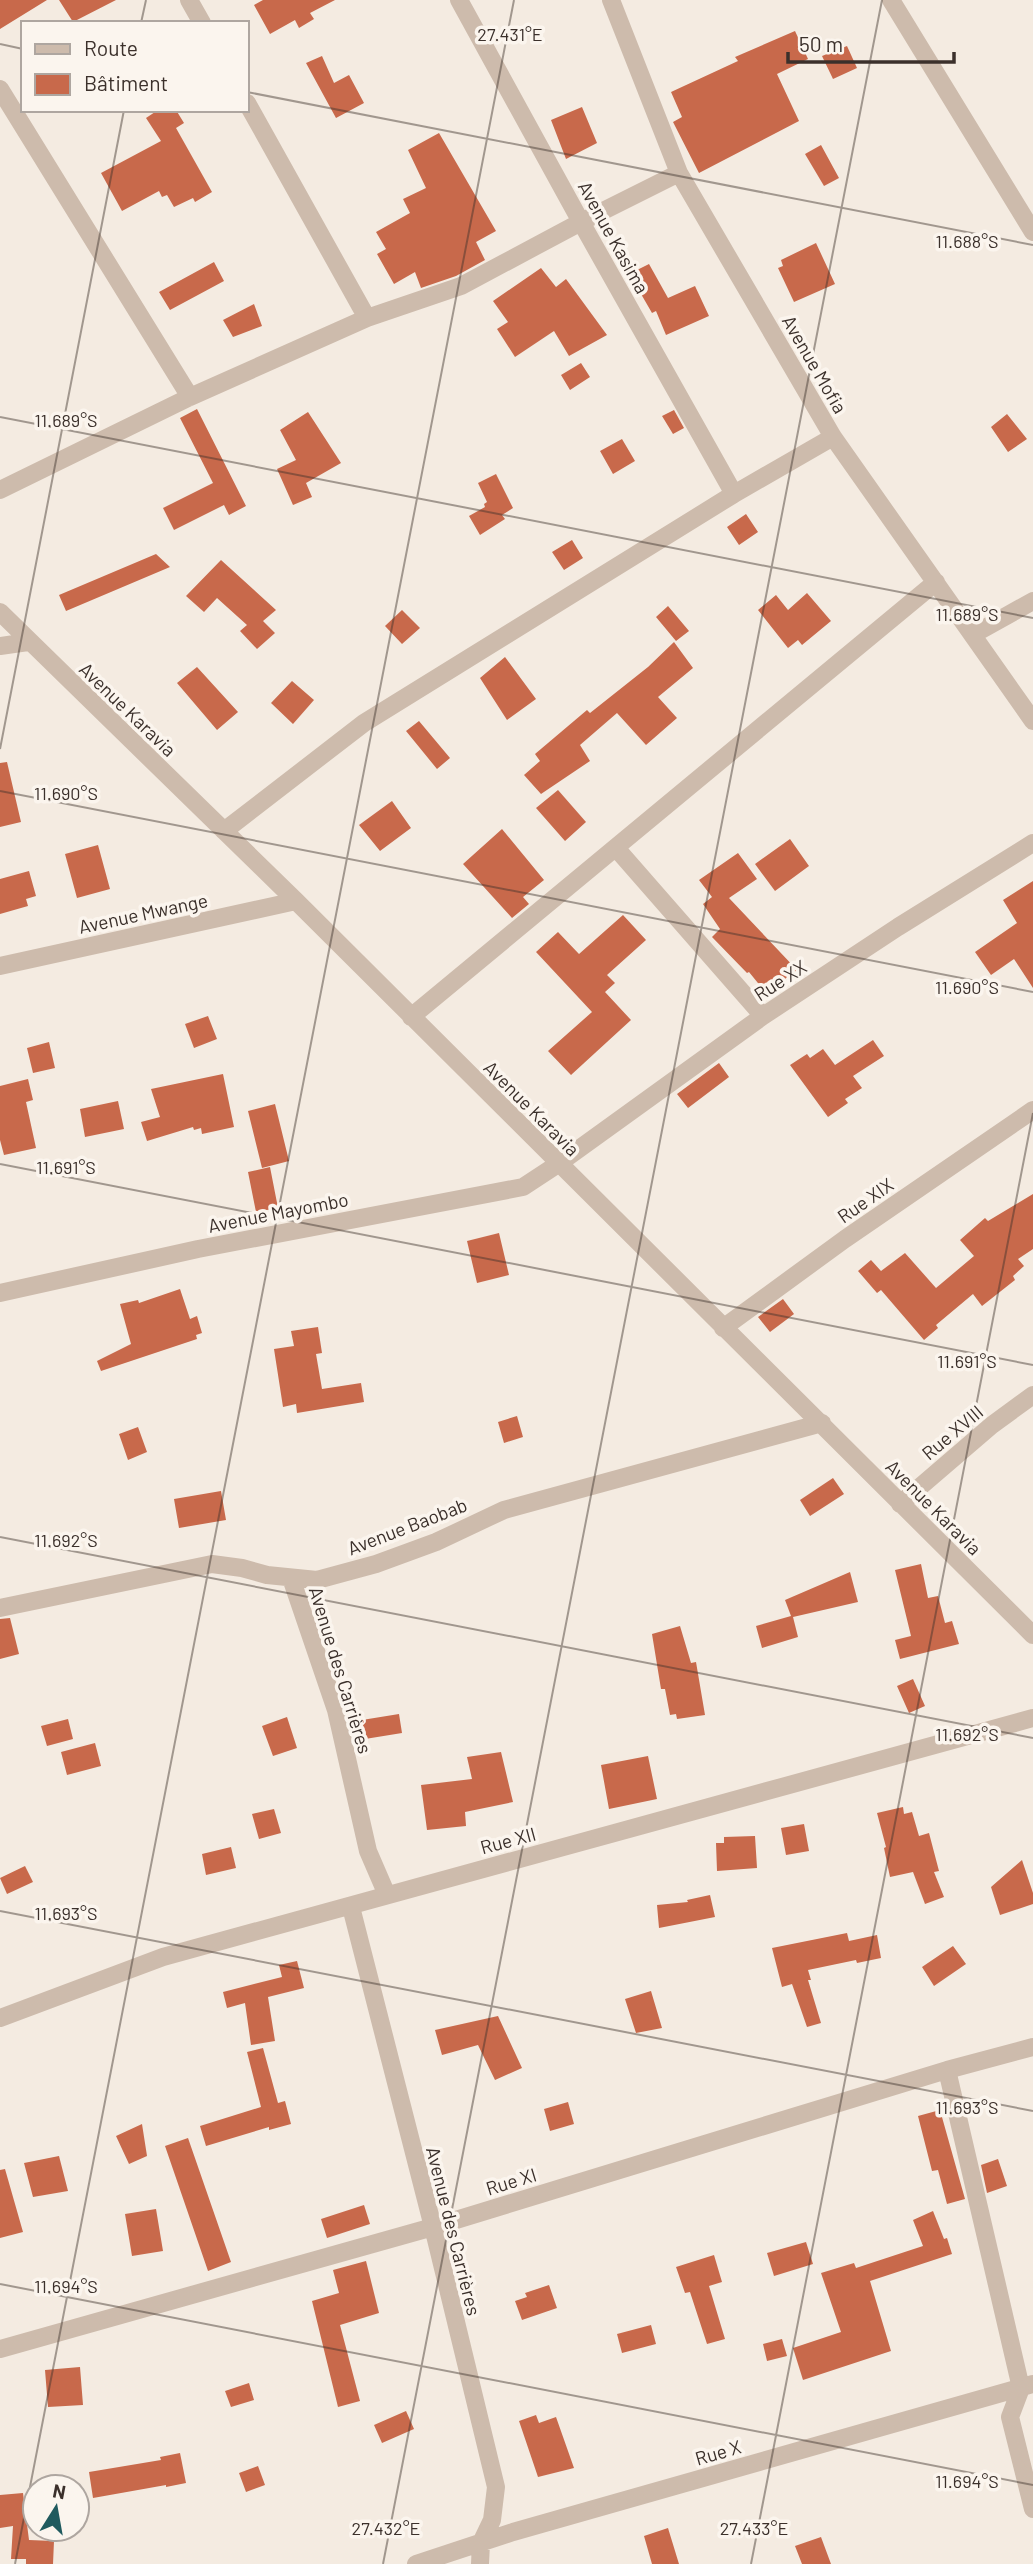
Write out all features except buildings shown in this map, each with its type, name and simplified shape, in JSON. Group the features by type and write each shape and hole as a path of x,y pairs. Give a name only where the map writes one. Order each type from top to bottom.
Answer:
{"street":[{"path":"189,0 201,21"},
{"name":"Avenue Kasima","path":"459,0 580,222 734,494"},
{"name":"Avenue Mofia","path":"611,0 679,173 833,437 1033,721"},
{"path":"891,0 1033,232"},
{"path":"0,89 190,397"},
{"path":"248,105 367,318"},
{"path":"0,489 190,397 367,318 461,286 679,173"},
{"path":"224,831 365,723 734,494 833,437"},
{"path":"411,1017 936,582"},
{"path":"974,634 1033,601"},
{"name":"Avenue Karavia","path":"0,612 296,901 1033,1635"},
{"path":"0,646 28,642"},
{"name":"Rue XX","path":"558,1164 763,1016 898,927 1033,843"},
{"path":"616,848 763,1016"},
{"name":"Avenue Mwange","path":"0,966 296,901"},
{"name":"Rue XIX","path":"723,1328 845,1239 1033,1110"},
{"name":"Avenue Mayombo","path":"0,1293 198,1249 523,1187 558,1164"},
{"name":"Rue XVIII","path":"900,1504 992,1425 1033,1395"},
{"name":"Avenue Baobab","path":"0,1608 212,1564 242,1568 267,1576 317,1580 376,1564 436,1542 504,1510 821,1423"},
{"name":"Avenue des Carrières","path":"291,1578 336,1710 368,1851 387,1895"},
{"name":"Rue XII","path":"0,2018 163,1957 1033,1718"},
{"name":"Avenue des Carrières","path":"351,1907 496,2487 492,2520 481,2543 480,2564"},
{"name":"Rue XI","path":"0,2349 433,2227 947,2070 1033,2048"},
{"path":"947,2070 1027,2386 1010,2417 1033,2509"},
{"name":"Rue X","path":"416,2564 513,2532 1027,2386"}]}
